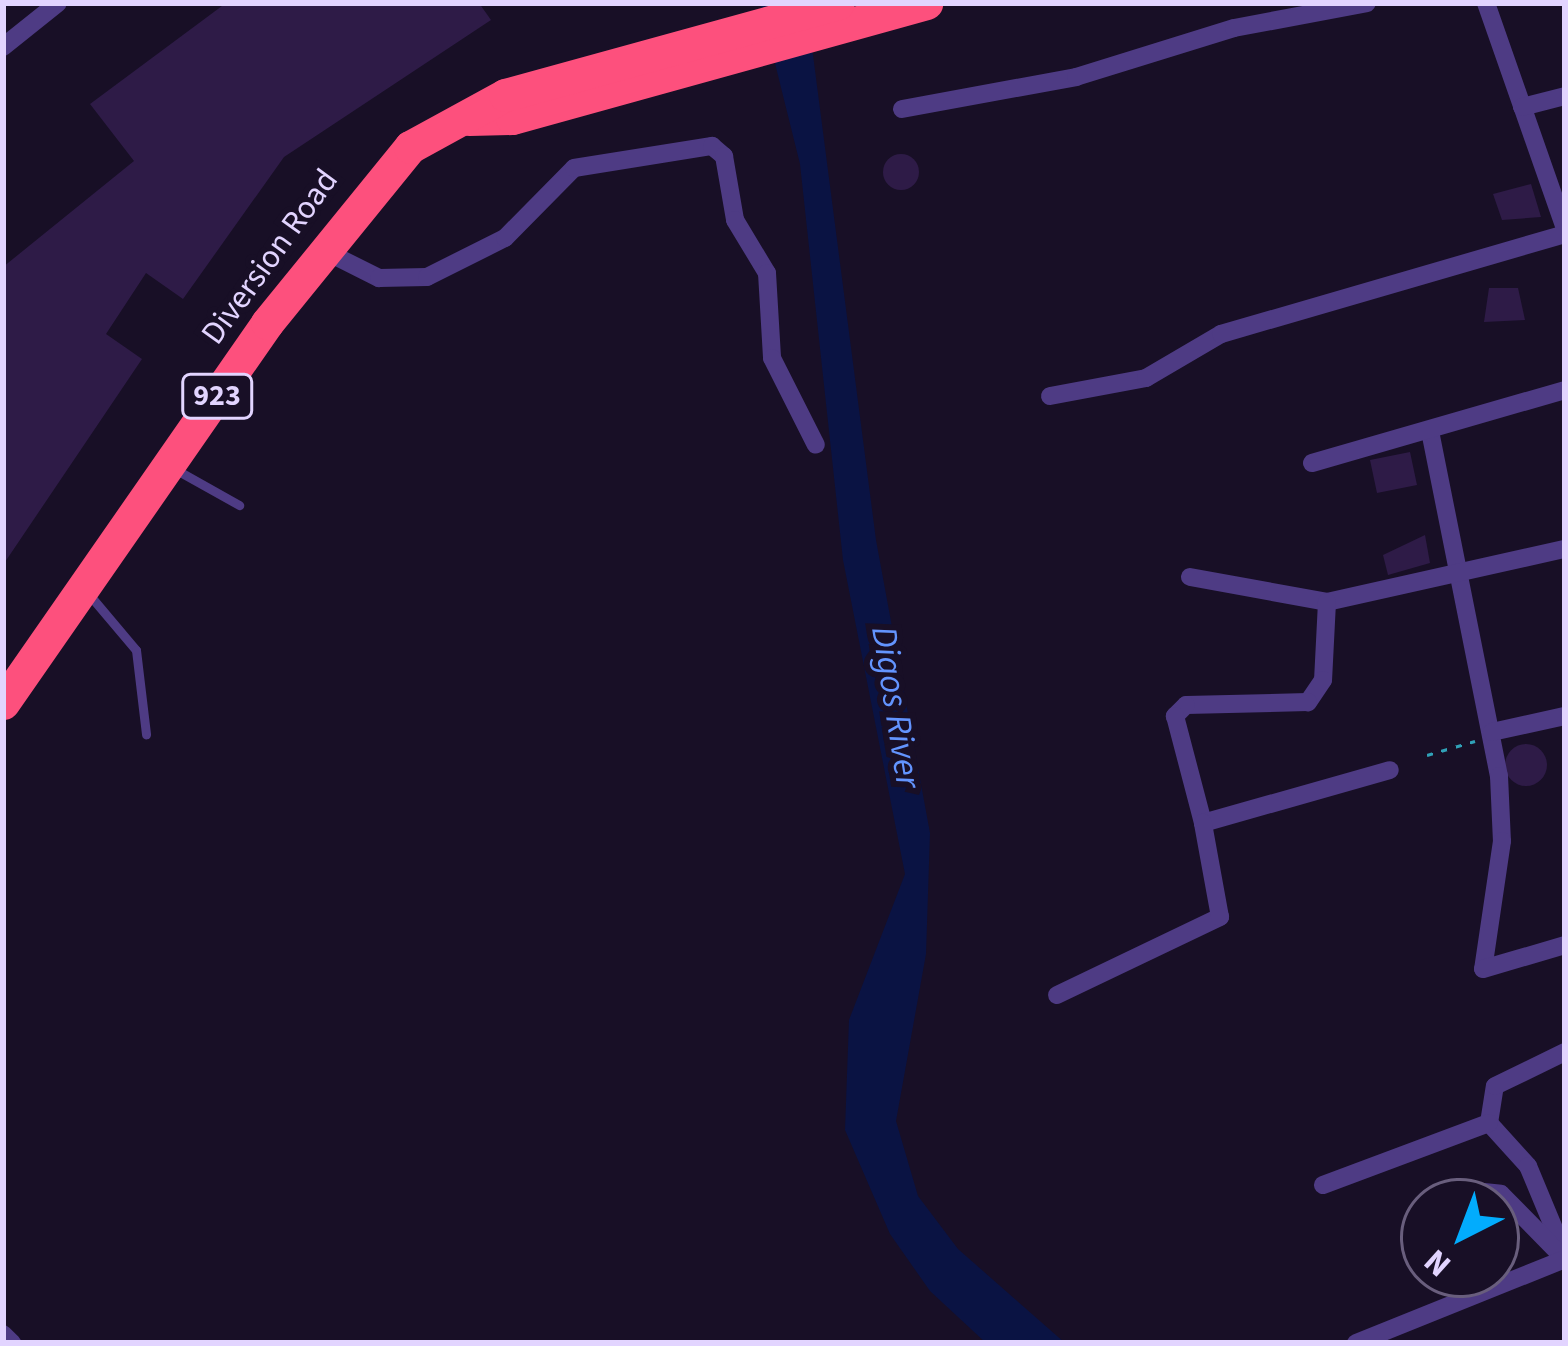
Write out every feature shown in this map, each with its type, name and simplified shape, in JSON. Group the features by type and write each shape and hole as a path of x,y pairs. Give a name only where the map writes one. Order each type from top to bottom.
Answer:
{"highway":[{"name":"Diversion Road","path":"4,700 321,250 391,164 461,119 512,118 826,15 926,3"}],"street":[{"path":"3,47 58,3"},
{"path":"902,109 1076,77 1234,28 1367,3"},
{"path":"1050,396 1146,378 1221,334 1565,231 1486,3"},
{"path":"1522,107 1565,96"},
{"path":"321,250 379,278 427,277 495,245 574,168 712,146 724,156 735,220 766,273 772,358 815,446"},
{"path":"1312,463 1565,390"},
{"path":"1430,431 1492,732 1502,842 1484,969 1565,945"},
{"path":"1190,577 1327,602 1565,549"},
{"path":"1057,995 1220,917 1203,823 1175,716 1186,705 1307,702 1323,680 1327,602"},
{"path":"1492,732 1565,716"},
{"path":"1203,823 1390,770"},
{"path":"1565,1052 1495,1086 1490,1123 1528,1166 1565,1258"},
{"path":"1324,1185 1490,1123"},
{"path":"1520,1212 1565,1258"},
{"path":"1355,1343 1565,1258"}],"lane":[{"path":"168,465 239,505"},
{"path":"83,589 113,612 136,650 146,734"}],"path":[{"path":"1426,755 1492,732"}],"water":[{"name":"Digos River","path":"760,3 800,3 813,55 876,540 930,833 926,954 896,1121 918,1196 958,1249 1065,1343 986,1343 930,1291 890,1234 845,1130 849,1020 905,874 843,560 800,164"}],"building":[{"path":"226,3 479,3 491,20 284,157 183,299 146,273 106,334 142,359 3,565 3,267 134,161 90,104"},
{"path":"901,154 914,159 919,172 914,185 901,190 888,185 883,172 888,159"},
{"path":"1531,184 1541,217 1502,220 1493,194"},
{"path":"1489,288 1518,288 1525,320 1484,322"},
{"path":"1410,452 1417,485 1377,493 1370,460"},
{"path":"1425,535 1430,563 1388,575 1383,555"},
{"path":"1526,744 1541,750 1547,765 1541,780 1526,786 1511,780 1505,765 1511,750"}]}
